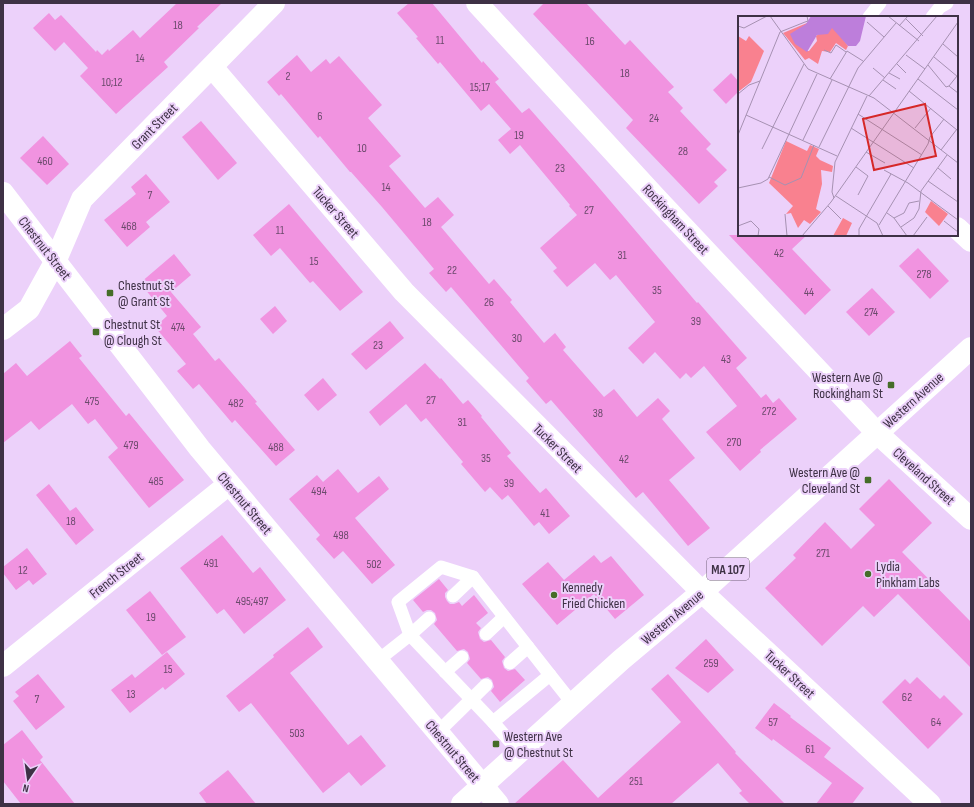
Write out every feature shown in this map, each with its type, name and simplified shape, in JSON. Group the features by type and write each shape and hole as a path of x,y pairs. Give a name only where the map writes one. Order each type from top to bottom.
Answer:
{"street":[{"name":"Grant Street","path":"3,329 29,309 55,262 82,199 274,3"},
{"name":"Rockingham Street","path":"477,3 656,198 877,433"},
{"name":"Tucker Street","path":"212,67 404,292 702,592 930,804"},
{"name":"Chestnut Street","path":"3,193 200,449 498,804"},
{"path":"958,229 971,241"},
{"name":"Western Avenue","path":"462,804 621,660 702,592 971,348"},
{"name":"Cleveland Street","path":"877,433 971,519"},
{"name":"French Street","path":"3,666 229,484"}],"lane":[{"path":"870,16 880,3"},
{"path":"933,16 940,7 947,3"},
{"path":"519,752 493,722 410,635 398,602 441,567 473,577 573,704"},
{"path":"453,596 473,577"},
{"path":"486,634 504,617"},
{"path":"377,661 429,618"},
{"path":"510,663 528,647"},
{"path":"445,672 462,657"},
{"path":"493,722 550,675"},
{"path":"437,733 486,685"}],"building":[{"path":"177,3 222,3 164,62 168,67 116,114 80,76 88,68 64,42 55,51 33,28 49,13 55,20 61,15 96,52 97,50 102,55 108,49 109,51 133,30 140,38"},
{"path":"409,3 432,3 482,63 483,61 499,79 495,82 522,113 529,108 697,303 698,302 747,358 736,368 761,398 766,394 773,403 779,398 797,419 760,450 761,452 740,471 706,432 737,406 704,366 691,378 686,373 680,379 655,352 643,364 628,348 655,322 616,275 610,280 595,263 567,287 553,271 557,268 540,248 577,215 520,145 510,154 498,140 511,129 489,104 481,111 440,62 438,64 416,38 418,37 397,13"},
{"path":"544,3 586,3 625,45 630,40 674,87 668,92 683,108 680,111 711,144 706,149 727,170 714,182 718,186 699,204 626,128 633,120 533,14"},
{"path":"297,55 311,72 326,59 330,64 339,56 382,105 368,118 401,156 389,166 425,208 438,197 454,215 441,227 489,284 494,279 512,300 510,302 544,343 555,333 566,347 563,350 604,397 614,389 637,417 658,398 670,411 662,419 695,458 669,480 710,528 688,546 643,492 636,498 551,400 546,404 526,381 529,378 451,287 446,292 429,273 434,269 382,207 320,136 318,138 281,94 279,96 267,82"},
{"path":"731,73 738,81 738,92 726,104 713,90"},
{"path":"201,121 237,163 218,180 182,137"},
{"path":"43,136 69,164 47,185 20,158"},
{"path":"146,174 170,202 146,222 150,227 127,247 104,220 136,194 131,187"},
{"path":"289,204 363,292 340,311 313,281 310,283 280,248 271,256 253,235"},
{"path":"729,235 806,236 792,249 831,290 805,315"},
{"path":"918,248 949,281 930,299 899,266"},
{"path":"174,254 191,275 171,292 201,327 193,334 215,361 219,358 257,402 255,403 295,450 276,466 235,420 232,423 199,384 193,389 177,371 186,364 155,327 167,316 140,283"},
{"path":"872,288 895,312 869,336 846,312"},
{"path":"275,306 287,321 273,334 260,319"},
{"path":"390,321 404,338 366,370 351,354"},
{"path":"70,341 82,356 79,358 126,416 129,413 184,480 149,508 108,457 118,448 95,419 88,424 72,404 39,430 31,421 3,443 3,374 16,363 27,376"},
{"path":"425,363 440,379 441,378 463,404 468,400 511,453 507,456 540,493 546,488 570,516 549,534 539,522 534,526 508,495 502,500 490,487 485,492 461,464 463,462 426,418 421,422 406,404 380,426 369,412"},
{"path":"323,378 337,395 318,411 304,395"},
{"path":"338,469 358,493 379,476 389,489 355,518 395,565 372,584 343,551 334,559 316,539 320,535 289,499 317,475 323,482"},
{"name":"Lydia Pinkham Labs","path":"889,479 932,523 902,552 971,622 971,668 898,594 874,617 863,606 822,646 765,588 796,558 793,555 825,522 851,549 875,525 859,509"},
{"path":"49,484 70,511 76,507 94,530 76,545 36,495"},
{"path":"222,535 253,573 260,567 286,600 244,634 224,609 217,614 180,568"},
{"path":"27,548 47,574 33,585 29,580 16,590 3,573 3,567"},
{"path":"594,555 601,563 611,556 644,595 615,619 594,594 557,625 522,584 548,562 564,580"},
{"path":"439,579 448,590 445,593 445,597 450,604 459,602 462,606 474,595 488,613 476,623 481,628 478,632 480,639 484,642 491,640 505,657 502,661 504,668 508,671 515,669 525,680 500,702 491,691 494,687 492,680 488,677 481,679 467,663 470,659 468,652 464,649 457,651 434,624 437,620 435,613 431,610 423,612 413,600"},
{"path":"150,591 186,637 162,655 126,610"},
{"path":"308,627 323,647 290,673 348,745 361,735 386,766 361,786 349,772 323,793 251,703 239,712 226,696"},
{"path":"706,639 734,670 708,693 675,668"},
{"path":"167,652 185,674 165,690 163,687 130,713 111,690 132,674 135,678"},
{"path":"38,674 65,707 36,730 13,701 19,696 15,692"},
{"path":"668,674 736,752 735,753 785,804 750,804 739,793 742,791 718,763 671,804 514,804 563,760 598,798 681,722 651,689"},
{"path":"917,677 940,699 944,695 963,714 928,749 882,702 905,679 910,684"},
{"path":"774,703 831,748 824,757 864,788 852,804 816,804 832,783 773,739 772,741 755,728"},
{"path":"22,730 43,757 40,760 75,804 21,804 3,781 3,745"},
{"path":"228,770 256,804 207,804 199,793"}],"place":[{"name":"Chestnut St @ Grant St","path":"110,293"},
{"name":"Chestnut St @ Clough St","path":"96,332"},
{"name":"Western Ave @ Rockingham St","path":"891,385"},
{"name":"Western Ave @ Cleveland St","path":"868,480"},
{"name":"Lydia Pinkham Labs","path":"868,574"},
{"name":"Kennedy Fried Chicken","path":"554,595"},
{"name":"Western Ave @ Chestnut St","path":"496,744"}]}
